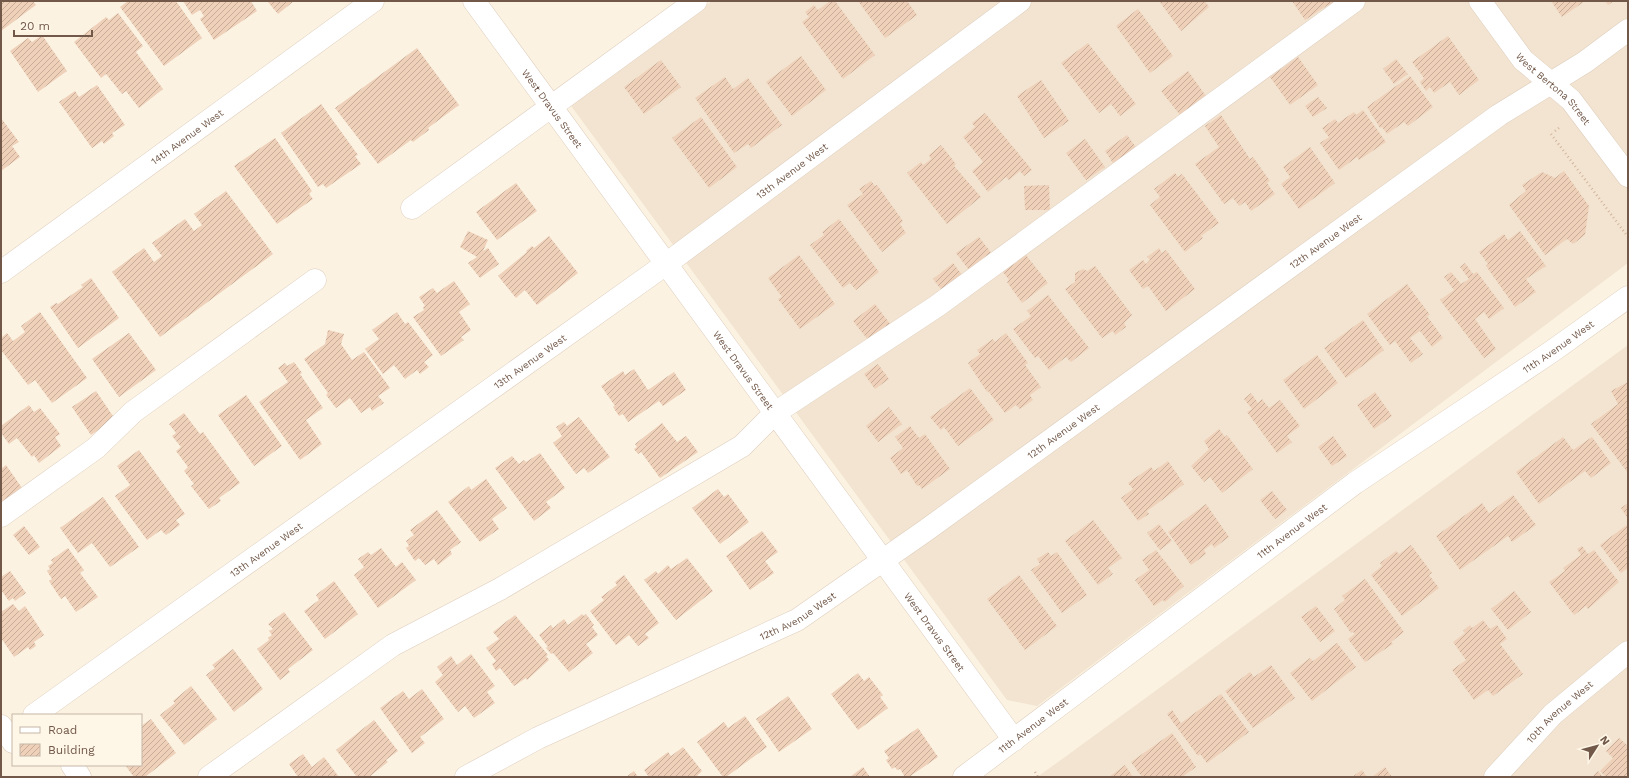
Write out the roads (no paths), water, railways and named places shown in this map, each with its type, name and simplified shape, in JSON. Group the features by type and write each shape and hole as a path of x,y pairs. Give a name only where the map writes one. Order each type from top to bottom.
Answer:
{"street":[{"name":"14th Avenue West","path":"1,272 373,1"},
{"name":"West Dravus Street","path":"474,1 1014,740"},
{"path":"412,208 696,1"},
{"name":"13th Avenue West","path":"36,714 666,264 1020,1"},
{"path":"208,777 393,645 500,589 742,446 775,413 937,306 1354,1"},
{"name":"West Bertona Street","path":"1480,1 1523,60 1571,100 1628,176"},
{"name":"12th Avenue West","path":"466,777 538,738 797,620 883,562 1499,114 1550,82 1586,62 1628,30"},
{"path":"1,516 96,448 133,412 315,280"},
{"name":"11th Avenue West","path":"964,777 1355,483 1551,352 1628,297"},
{"name":"10th Avenue West","path":"1495,777 1553,714 1628,652"},
{"path":"1,726 12,741"},
{"path":"1,751 12,743"},
{"path":"73,766 80,777"}]}
